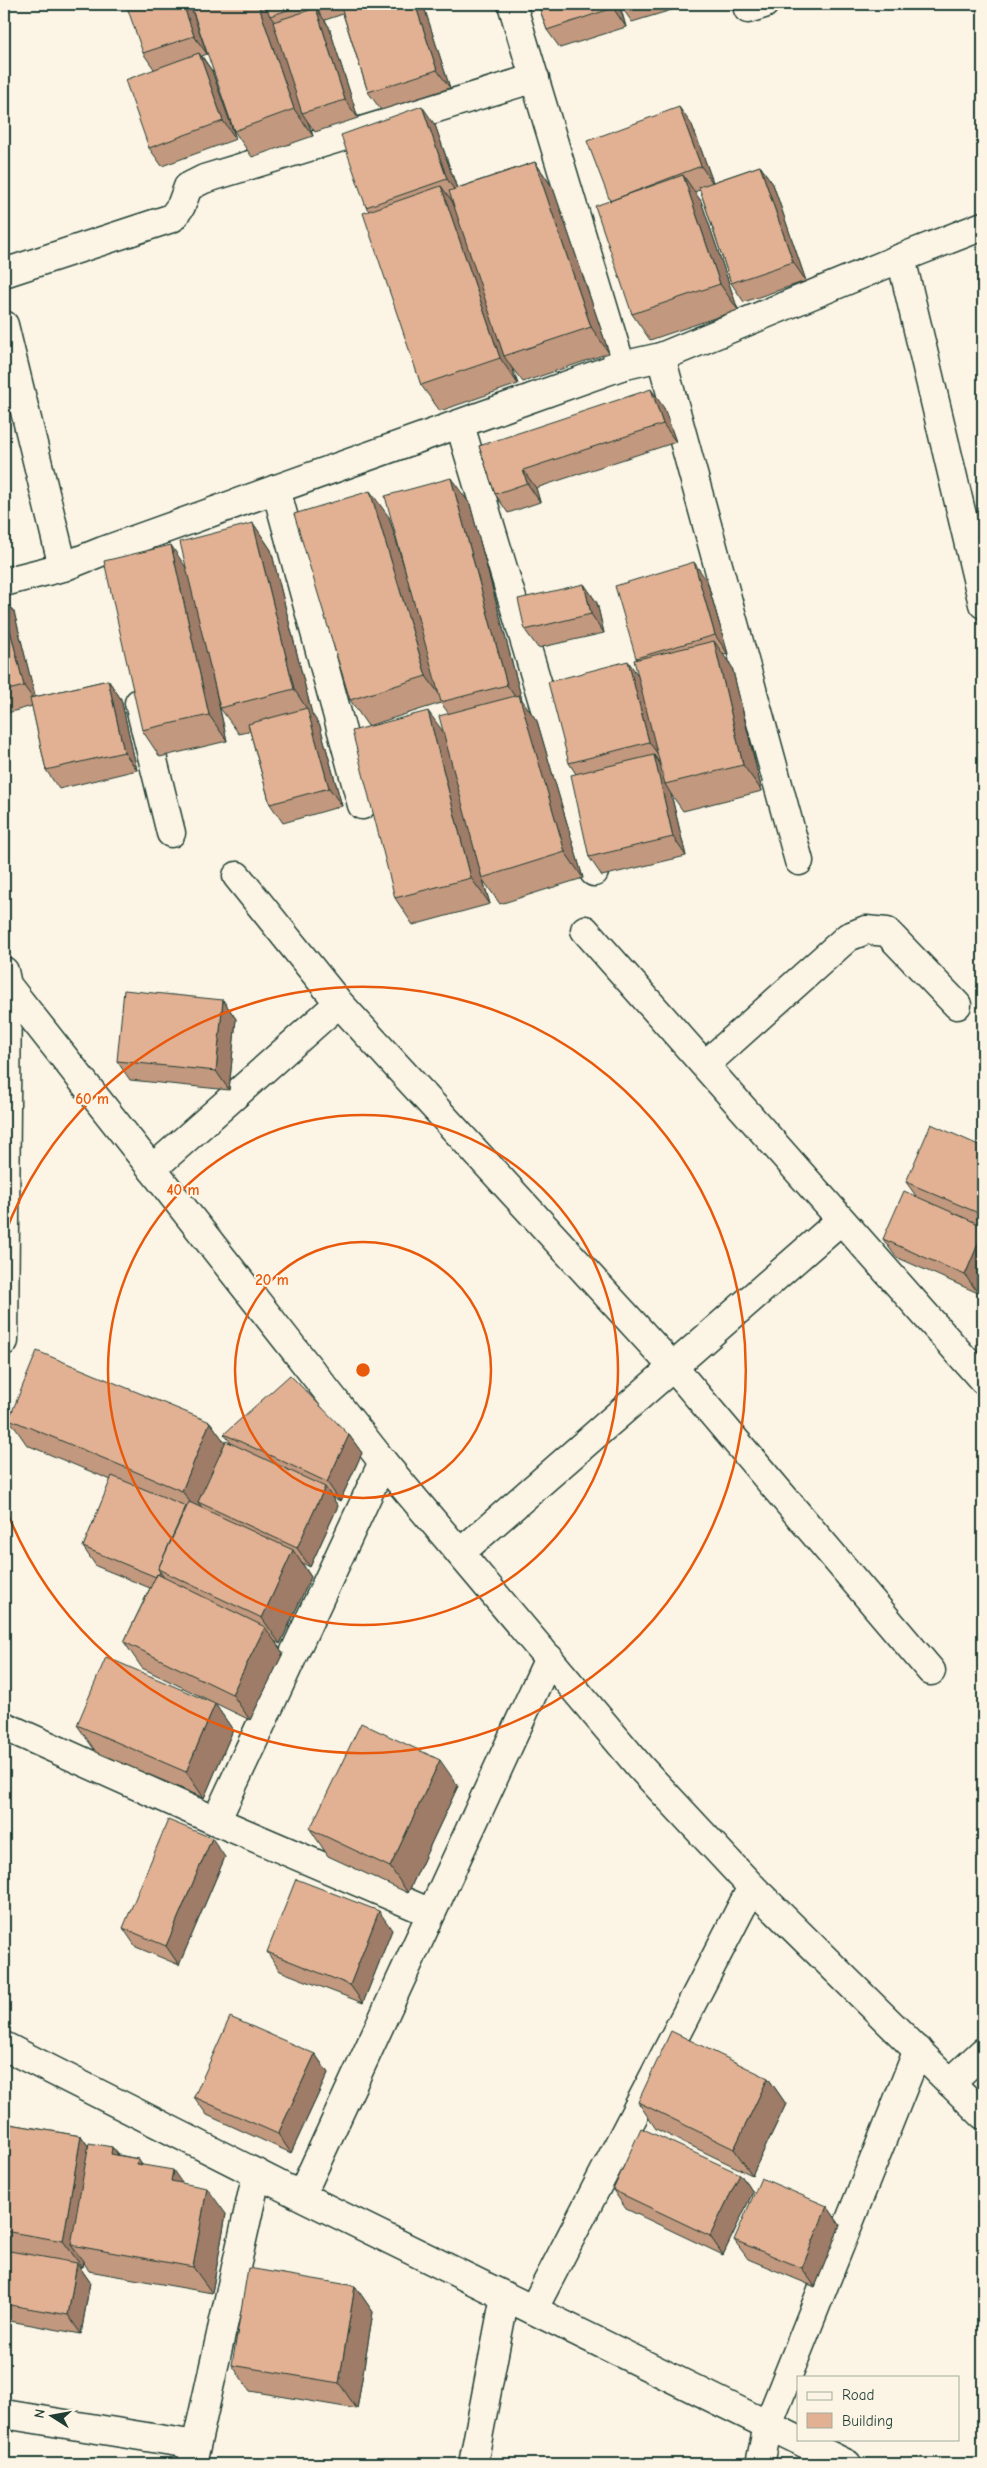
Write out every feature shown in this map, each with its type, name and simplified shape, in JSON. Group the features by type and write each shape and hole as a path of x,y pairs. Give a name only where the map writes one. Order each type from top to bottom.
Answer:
{"street":[{"path":"512,4 621,366"},
{"path":"4,273 172,218 181,206 188,187 204,179 535,78"},
{"path":"4,582 63,567 621,366 661,358 983,226"},
{"path":"901,258 983,604"},
{"path":"4,325 63,567"},
{"path":"661,358 799,861"},
{"path":"460,425 594,872"},
{"path":"276,489 362,805"},
{"path":"103,551 110,579"},
{"path":"135,682 170,833"},
{"path":"237,876 340,1004 673,1367 931,1671"},
{"path":"585,930 983,1380"},
{"path":"705,1066 848,937 866,930 887,932 957,1005"},
{"path":"6,978 152,1169 383,1462 640,1767 752,1887 983,2115"},
{"path":"4,1341 6,978"},
{"path":"152,1169 340,1004"},
{"path":"460,1553 841,1220"},
{"path":"216,1821 383,1462"},
{"path":"301,2196 549,1658"},
{"path":"4,1726 216,1821 431,1914"},
{"path":"533,2310 752,1887"},
{"path":"4,2046 301,2196 797,2439"},
{"path":"760,2464 768,2425 918,2050"},
{"path":"950,2083 983,2052"},
{"path":"4,2414 194,2455 257,2173"},
{"path":"473,2464 505,2296"},
{"path":"798,2440 847,2464"}],"building":[{"path":"126,4 183,4 194,36 143,53"},
{"path":"198,4 258,4 294,109 234,131 191,6"},
{"path":"265,4 305,4 270,16"},
{"path":"340,4 415,4 437,70 368,92"},
{"path":"538,4 612,4 613,8 547,30"},
{"path":"316,8 345,100 302,113 273,22"},
{"path":"199,53 223,121 149,148 125,80"},
{"path":"422,106 447,179 366,207 341,135"},
{"path":"679,107 701,166 610,201 587,141"},
{"path":"535,162 591,327 504,356 449,191"},
{"path":"760,166 793,262 731,283 699,187"},
{"path":"683,175 720,284 632,314 595,206"},
{"path":"441,186 500,358 421,385 363,213"},
{"path":"651,389 663,424 523,470 527,483 495,494 479,446"},
{"path":"451,478 507,685 441,702 385,496"},
{"path":"370,491 426,676 350,700 294,514"},
{"path":"253,523 294,689 220,708 180,542"},
{"path":"171,545 209,715 142,730 104,561"},
{"path":"694,562 715,635 636,658 615,586"},
{"path":"584,584 591,614 525,630 518,599"},
{"path":"4,606 24,686 4,691"},
{"path":"714,641 743,765 665,784 634,660"},
{"path":"628,661 649,742 569,763 548,682"},
{"path":"108,680 124,752 46,770 30,698"},
{"path":"519,695 565,852 482,878 439,716"},
{"path":"307,708 329,788 270,804 248,724"},
{"path":"428,711 471,878 395,898 352,731"},
{"path":"654,755 673,837 589,857 571,775"},
{"path":"124,990 223,1000 216,1071 117,1061"},
{"path":"931,1124 983,1147 983,1215 906,1182"},
{"path":"904,1191 983,1226 983,1232 965,1275 883,1239"},
{"path":"37,1351 210,1422 182,1491 9,1419"},
{"path":"290,1375 349,1435 327,1482 224,1434"},
{"path":"226,1441 325,1487 297,1548 198,1502"},
{"path":"112,1476 186,1506 158,1569 160,1572 156,1577 83,1547"},
{"path":"189,1502 293,1550 262,1618 158,1569"},
{"path":"157,1574 265,1627 232,1694 124,1642"},
{"path":"106,1657 215,1704 186,1772 77,1725"},
{"path":"361,1723 440,1760 390,1867 310,1829"},
{"path":"168,1820 212,1838 166,1946 123,1928"},
{"path":"296,1879 379,1911 350,1985 267,1952"},
{"path":"230,2017 315,2054 278,2134 194,2097"},
{"path":"671,2031 768,2078 734,2149 638,2102"},
{"path":"4,2123 81,2136 63,2241 4,2231"},
{"path":"641,2128 740,2174 710,2236 613,2190"},
{"path":"89,2143 112,2147 111,2154 138,2159 137,2164 173,2170 171,2181 207,2188 193,2267 71,2245"},
{"path":"761,2178 827,2206 802,2268 734,2240"},
{"path":"4,2250 77,2263 68,2315 4,2304"},
{"path":"248,2268 355,2286 339,2383 232,2365"}]}
